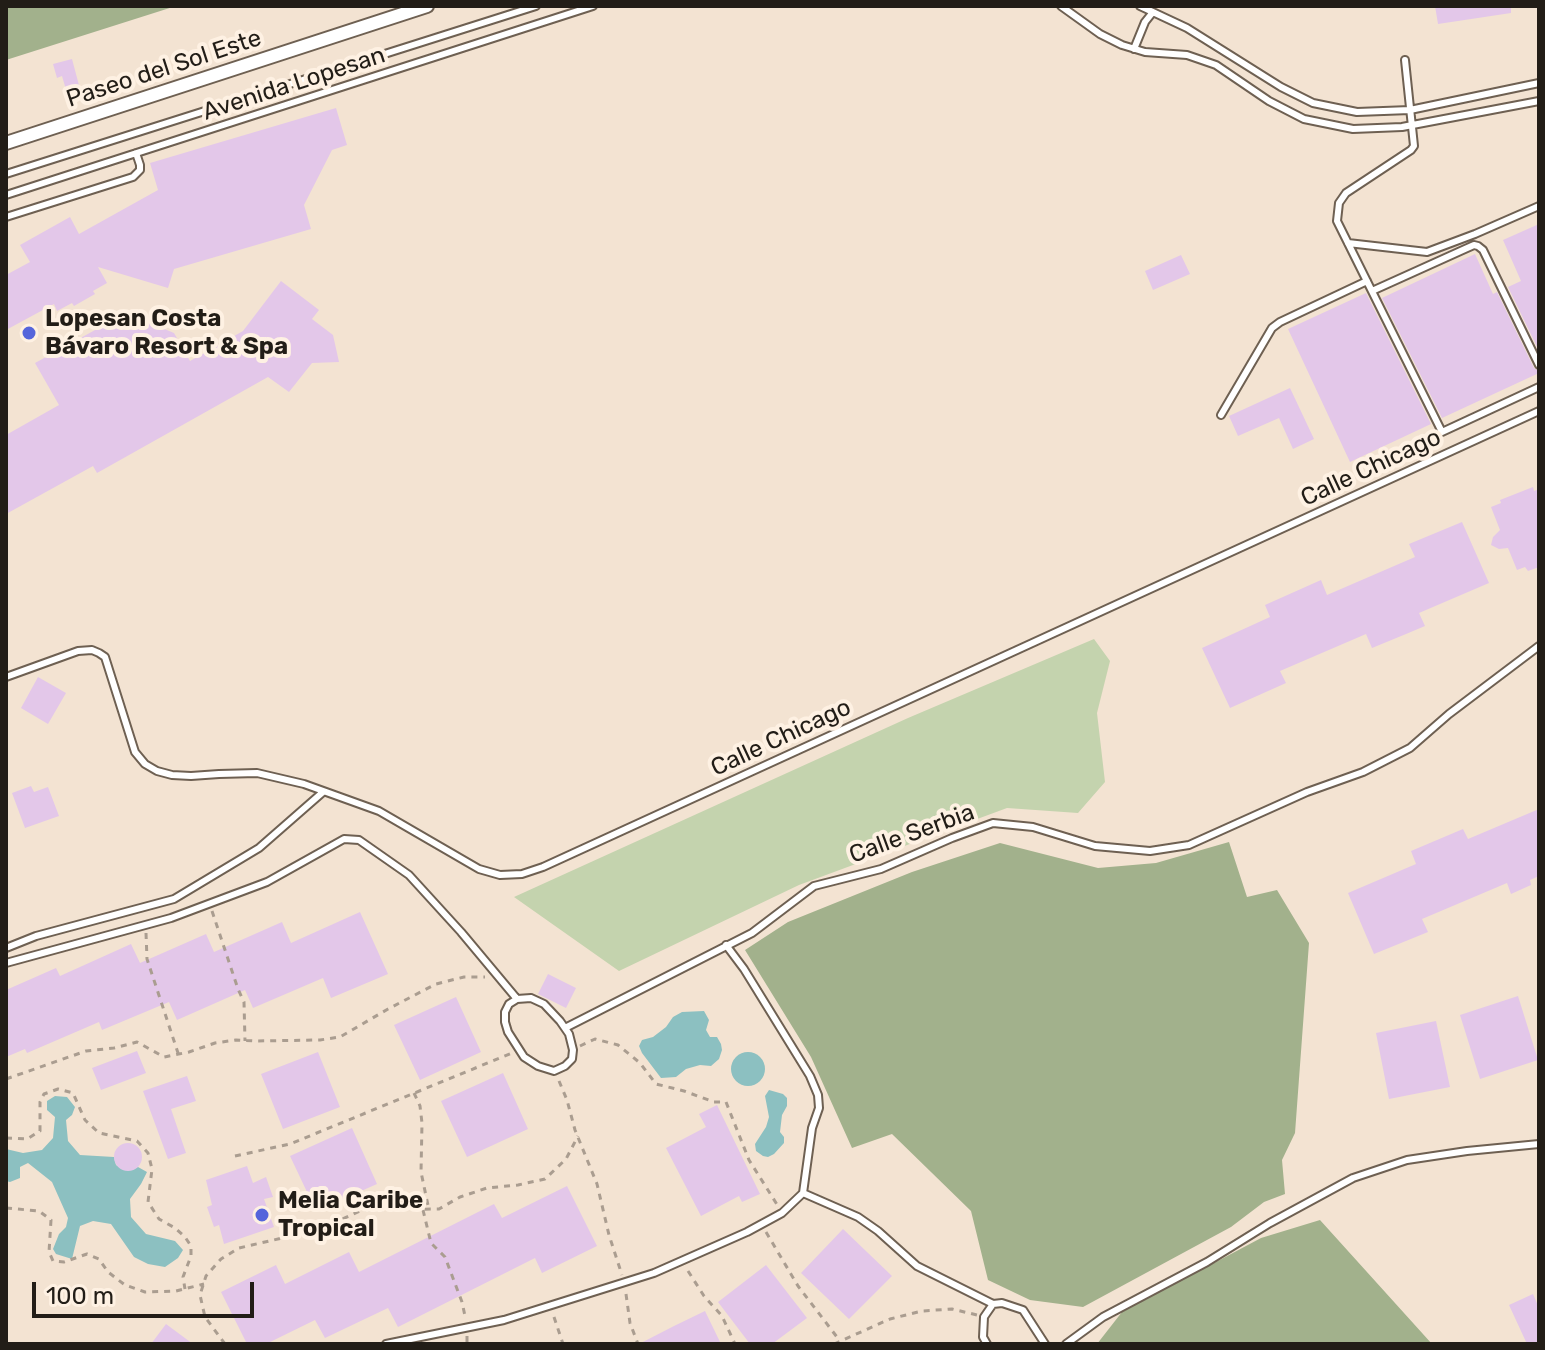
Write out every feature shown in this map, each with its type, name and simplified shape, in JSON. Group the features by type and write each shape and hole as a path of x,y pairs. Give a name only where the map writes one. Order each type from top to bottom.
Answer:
{"street":[{"name":"Paseo del Sol Este","path":"6,143 427,6"}],"lane":[{"name":"Avenida Lopesan","path":"6,174 536,6"},
{"name":"Avenida Lopesan","path":"6,195 593,6"},
{"path":"1061,6 1100,34 1122,45 1145,52 1187,55 1216,65 1269,101 1304,119 1353,129 1412,125 1539,101"},
{"path":"1140,6 1187,28 1281,87 1313,103 1357,112 1410,110 1539,83"},
{"path":"1134,49 1145,22 1153,12"},
{"path":"1405,60 1414,140 1411,150 1346,193 1339,203 1337,221 1442,432 1539,387"},
{"path":"6,217 133,177 140,170 136,153"},
{"path":"1348,243 1427,252 1539,206"},
{"path":"1372,291 1474,245 1478,246 1483,250 1539,365"},
{"path":"1221,415 1272,328 1367,281"},
{"name":"Calle Chicago","path":"6,677 78,651 92,650 105,657 135,752 145,764 157,771 191,776 257,773 304,784 379,811 479,869 500,875 522,874 1539,411"},
{"name":"Calle Serbia","path":"565,1028 752,933 814,886 881,869 993,823 1033,827 1095,846 1150,851 1189,845 1307,792 1363,772 1410,748 1449,714 1539,646"},
{"path":"6,948 36,936 174,899 259,848 323,792"},
{"path":"6,963 171,918 267,882 344,839 359,840 409,875 517,999"},
{"path":"386,1344 504,1320 654,1273 762,1224 782,1213 803,1193 812,1128 819,1108 818,1095 810,1076 726,945"},
{"path":"531,998 544,1004 565,1028 573,1050 572,1059 565,1066 554,1071 538,1066 519,1051 505,1022 509,1004 517,999 531,998"},
{"path":"1066,1344 1103,1317 1207,1262 1353,1178 1407,1160 1539,1144"},
{"path":"803,1193 858,1217 917,1266 993,1304 1002,1303 1023,1310 1045,1344"},
{"path":"987,1344 983,1330 984,1317 993,1304"}],"path":[{"path":"210,903 244,1002 245,1041"},
{"path":"146,926 147,959 178,1055"},
{"path":"6,1079 86,1051 137,1042 164,1057 236,1040 320,1040 340,1037 436,984 464,977 497,977"},
{"path":"573,1050 595,1039 618,1045 640,1063 656,1084 714,1102 726,1102 749,1160 782,1213"},
{"path":"235,1156 290,1144 519,1051"},
{"path":"554,1071 597,1184 625,1283 630,1323 638,1344"},
{"path":"6,1138 27,1139 40,1131 40,1102 44,1094 58,1089 73,1093 85,1120 99,1133 137,1141 148,1153 152,1169 148,1202 159,1219 175,1228 191,1246 191,1256 183,1277 185,1289"},
{"path":"414,1093 420,1106 421,1172 429,1210"},
{"path":"225,1344 205,1317 200,1295 206,1276 221,1259 239,1248 321,1229 362,1210 439,1209 460,1197 487,1188 545,1179 566,1159 578,1136"},
{"path":"6,1208 39,1211 51,1220 49,1252 53,1261 64,1262 87,1254 99,1259 108,1272 125,1285 145,1292 176,1291 204,1284"},
{"path":"423,1210 431,1243 445,1257 462,1302 467,1344"},
{"path":"762,1224 798,1286 840,1341"},
{"path":"682,1261 704,1296 722,1316 735,1344"},
{"path":"548,1306 563,1344"},
{"path":"834,1344 890,1319 922,1311 952,1309 984,1317"}],"green space":[{"path":"6,6 176,6 6,60"},
{"path":"1094,639 1110,661 1097,713 1105,782 1078,813 1007,808 799,885 619,971 514,897 908,718"},
{"path":"1229,842 1247,897 1277,890 1309,943 1295,1133 1282,1160 1285,1194 1264,1202 1231,1227 1083,1307 1030,1300 988,1280 971,1211 892,1134 852,1148 811,1057 745,950 788,922 912,872 1000,843 1098,868 1156,863"},
{"path":"1320,1220 1432,1344 1097,1344 1122,1312 1261,1238"}],"water":[{"path":"704,1011 709,1020 706,1030 721,1044 719,1059 711,1066 700,1065 686,1069 676,1077 661,1078 642,1053 639,1046 642,1040 653,1037 682,1012"},
{"path":"748,1052 760,1057 765,1069 760,1081 748,1086 736,1081 731,1069 736,1057"},
{"path":"769,1090 783,1094 787,1098 787,1106 782,1115 780,1132 784,1143 768,1157 756,1151 755,1144 769,1117 765,1096"},
{"path":"55,1096 67,1097 75,1107 66,1120 68,1141 80,1155 114,1157 116,1165 123,1169 138,1167 147,1172 130,1199 131,1217 146,1234 175,1241 183,1250 178,1258 165,1267 148,1264 134,1257 111,1224 93,1221 80,1226 72,1259 56,1254 53,1249 68,1218 52,1182 28,1163 20,1167 20,1178 6,1181 6,1149 23,1153 42,1150 53,1138 55,1117 47,1110 47,1101"}],"building":[{"path":"1435,6 1511,6 1511,13 1438,24"},
{"path":"72,59 80,89 67,93 62,76 57,78 53,64"},
{"path":"336,108 347,145 332,150 304,205 311,229 174,269 168,288 98,267 107,283 93,291 95,294 57,311 54,304 6,330 6,275 30,262 20,245 70,217 79,234 158,190 150,163"},
{"path":"1539,224 1539,351 1508,287 1521,281 1503,240"},
{"path":"1475,254 1493,294 1497,292 1539,373 1442,418 1382,298"},
{"path":"1181,255 1190,274 1153,290 1145,271"},
{"path":"281,281 319,310 312,319 333,335 339,362 312,363 289,392 268,377 97,473 93,466 6,514 6,435 59,405 35,363 126,313 174,333 190,361 243,331"},
{"path":"1366,293 1431,424 1350,462 1288,329"},
{"path":"1290,388 1314,439 1293,449 1279,418 1238,436 1229,416"},
{"path":"1533,487 1534,491 1539,489 1539,567 1528,571 1525,567 1517,570 1508,548 1499,549 1491,545 1493,537 1500,530 1491,507 1501,503 1500,500"},
{"path":"1462,522 1489,583 1419,613 1425,626 1406,634 1372,648 1366,634 1280,671 1286,683 1230,708 1202,648 1270,617 1265,605 1321,580 1327,595 1415,557 1409,544"},
{"path":"38,677 66,693 48,724 21,708"},
{"path":"31,786 34,792 48,787 59,816 25,828 12,793"},
{"path":"1539,809 1539,876 1530,880 1531,885 1511,894 1507,883 1422,919 1428,932 1374,954 1348,893 1416,864 1411,851 1463,829 1468,839"},
{"path":"360,912 388,974 331,998 323,978 253,1008 245,990 177,1020 169,1002 102,1030 99,1022 27,1053 25,1049 6,1057 6,990 56,968 60,976 131,944 140,963 206,934 214,952 282,922 291,943"},
{"path":"548,974 576,988 566,1008 538,994"},
{"path":"1518,996 1538,1060 1480,1079 1460,1015"},
{"path":"456,997 481,1052 420,1080 394,1025"},
{"path":"1436,1021 1450,1087 1389,1099 1376,1033"},
{"path":"137,1051 146,1073 101,1090 92,1068"},
{"path":"318,1052 340,1107 283,1129 261,1074"},
{"path":"503,1073 528,1129 467,1157 441,1101"},
{"path":"187,1076 196,1101 171,1109 186,1153 168,1159 143,1091"},
{"path":"717,1105 760,1194 742,1202 739,1196 701,1216 666,1148 706,1127 699,1114"},
{"path":"352,1128 377,1184 316,1211 290,1156"},
{"path":"128,1143 138,1147 142,1157 138,1167 128,1171 118,1167 114,1157 118,1147"},
{"path":"247,1166 253,1183 266,1177 273,1197 264,1199 274,1227 224,1244 219,1225 214,1227 207,1207 212,1205 206,1180"},
{"path":"567,1186 597,1246 542,1273 535,1258 398,1327 388,1308 325,1338 315,1320 266,1344 247,1344 221,1292 276,1265 285,1284 349,1252 359,1272 494,1204 502,1218"},
{"path":"843,1229 892,1276 849,1319 801,1273"},
{"path":"766,1265 807,1318 772,1344 750,1344 718,1302"},
{"path":"1533,1294 1539,1308 1539,1344 1527,1344 1509,1305"},
{"path":"705,1311 721,1344 639,1344 674,1326"},
{"path":"166,1324 193,1344 151,1344"}],"place":[{"name":"Lopesan Costa Bávaro Resort & Spa","path":"29,333"},
{"name":"Melia Caribe Tropical","path":"262,1215"}]}
